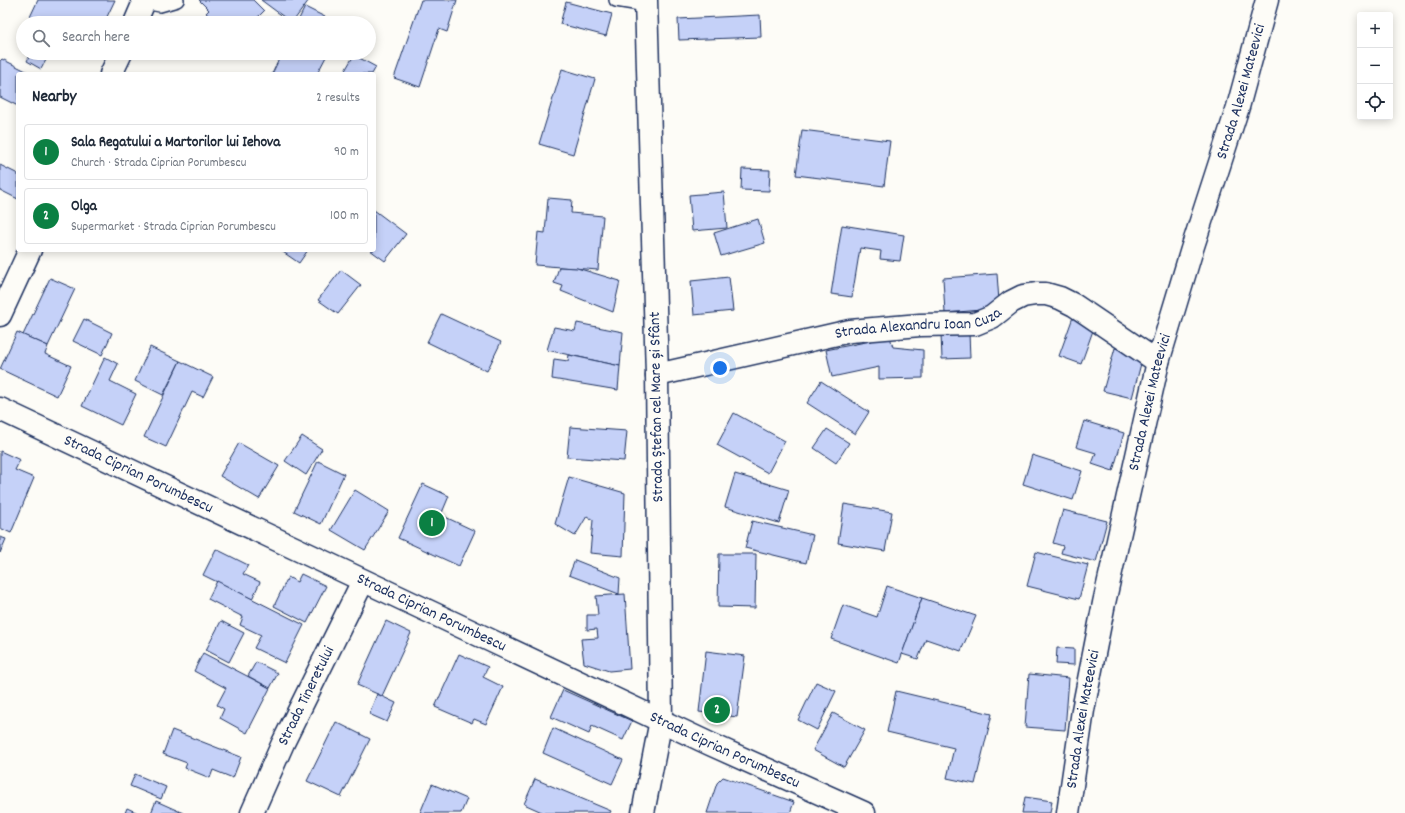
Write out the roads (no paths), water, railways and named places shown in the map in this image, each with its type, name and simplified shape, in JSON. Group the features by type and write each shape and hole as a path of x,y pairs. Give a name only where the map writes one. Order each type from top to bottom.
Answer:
{"street":[{"name":"Strada Alexei Mateevici","path":"1068,813 1083,710 1104,602 1158,362 1192,249 1238,106 1267,0"},
{"path":"138,16 143,1"},
{"name":"Strada Ștefan cel Mare și Sfânt","path":"643,813 662,720 658,375 646,3"},
{"path":"112,72 118,60"},
{"path":"0,315 29,252"},
{"name":"Strada Alexandru Ioan Cuza","path":"658,375 850,331 920,325 975,324 992,317 1011,302 1023,296 1036,294 1046,294 1074,305 1158,362"},
{"name":"Strada Ciprian Porumbescu","path":"0,409 363,581 662,720 710,744 864,813"},
{"name":"Strada Tineretului","path":"252,813 283,743 363,581"}],"lane":[{"path":"143,1 160,5 177,0"},
{"path":"616,0 646,3"}],"place":[{"name":"Sala Regatului a Martorilor lui Iehova","path":"432,523"},
{"name":"Olga","path":"717,710"}]}
